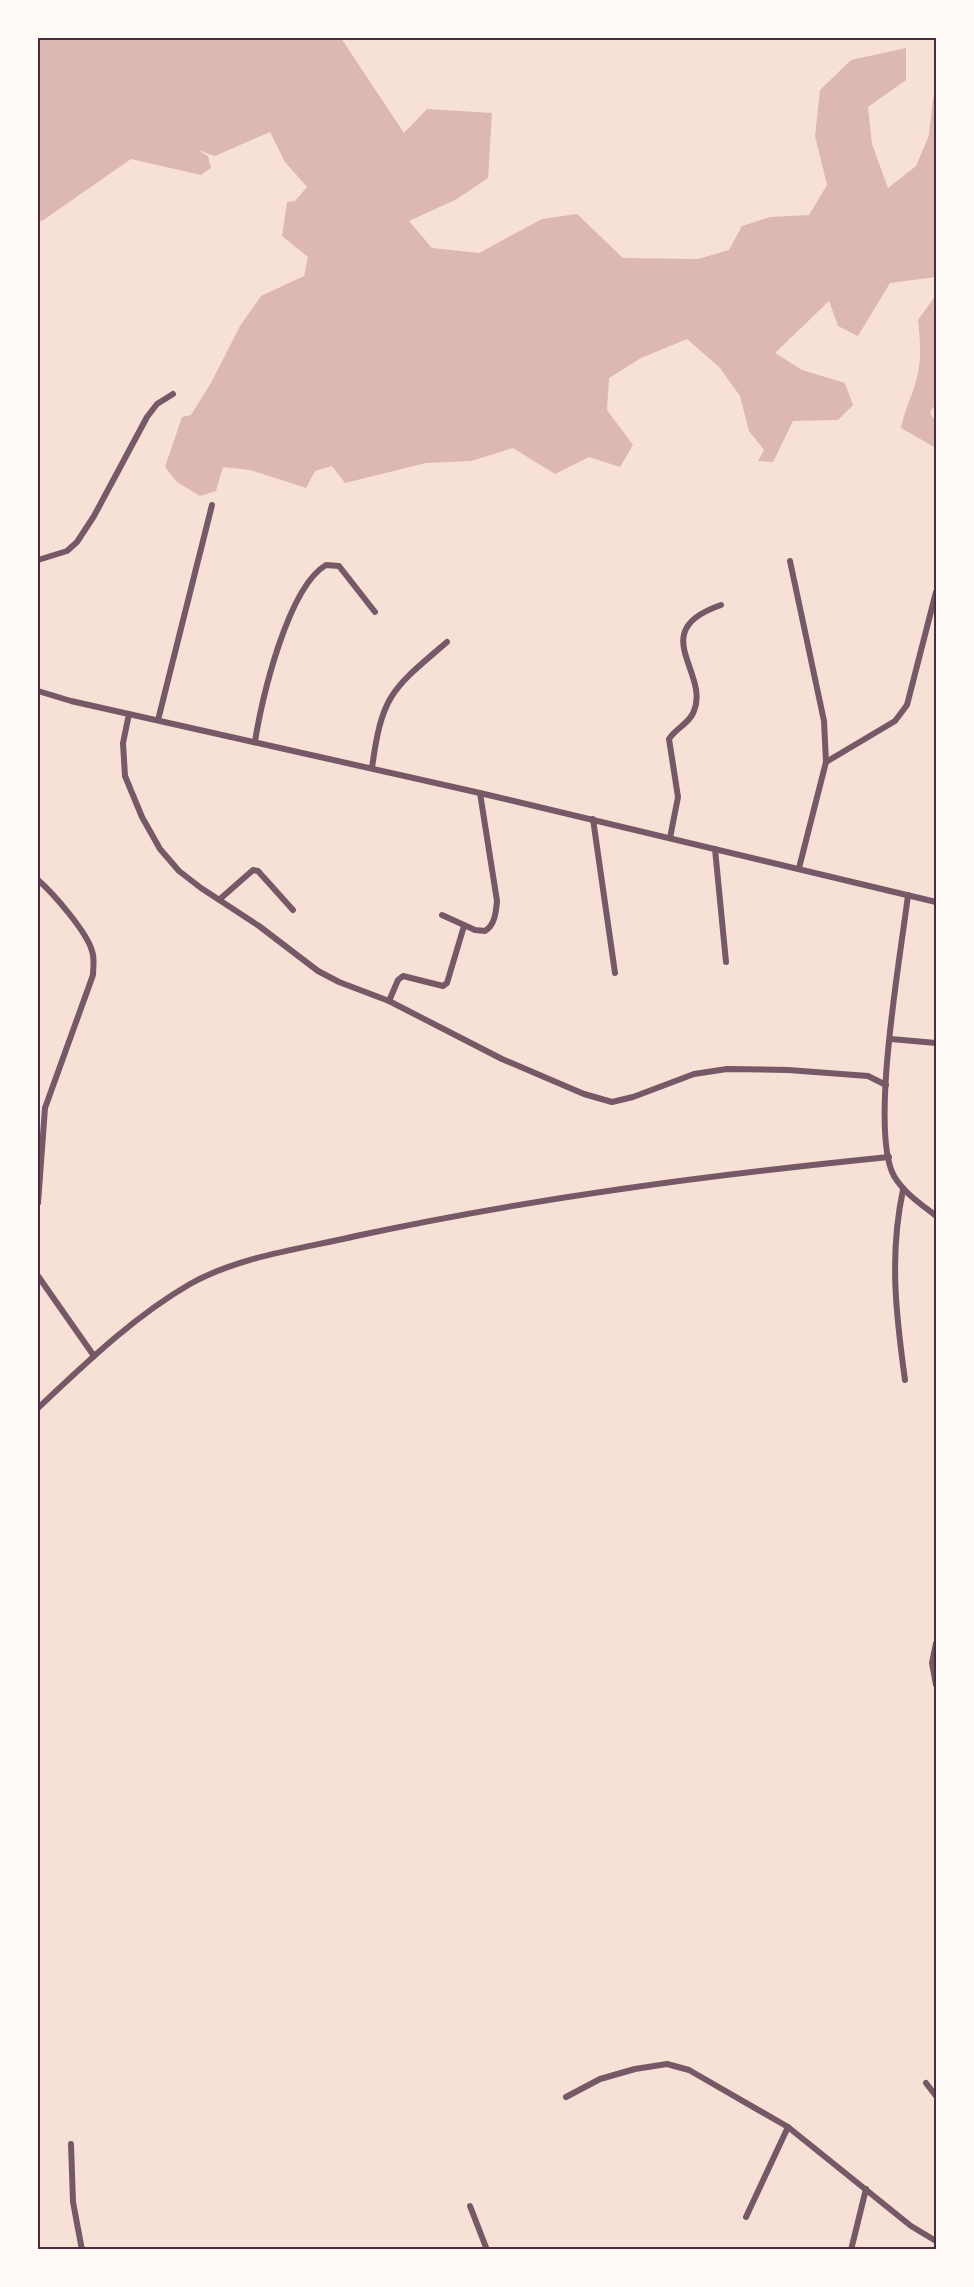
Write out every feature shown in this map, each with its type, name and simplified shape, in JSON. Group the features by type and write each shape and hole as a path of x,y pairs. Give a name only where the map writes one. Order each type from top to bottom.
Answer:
{"street":[{"path":"38,560 72,548 94,516 147,417 157,404 173,394"},
{"path":"158,720 212,505"},
{"path":"790,561 824,721 826,762 799,868"},
{"path":"255,742 264,690 276,650 299,601 315,574 326,565 339,566 375,612"},
{"path":"826,762 895,721 907,705 936,592"},
{"path":"670,838 678,797 669,739 695,710 697,693 683,652 685,634 699,614 721,605"},
{"path":"372,768 378,728 389,699 407,676 447,642"},
{"path":"38,691 129,714 593,819 936,902"},
{"path":"129,714 123,743 125,776 142,817 160,849 179,871 318,971 389,1001 502,1059 584,1094 612,1102 633,1097 694,1074 726,1069 868,1076 886,1085"},
{"path":"442,915 464,926 481,931 488,930 497,901 480,793"},
{"path":"593,819 615,973"},
{"path":"715,849 726,962"},
{"path":"220,899 253,870 258,871 293,910"},
{"path":"38,880 84,936 92,950 94,962 93,975 45,1108 38,1203"},
{"path":"908,895 883,1125 893,1174 903,1190 936,1216"},
{"path":"389,1001 398,980 403,976 443,987 447,982 464,926"},
{"path":"891,1038 936,1043"},
{"path":"38,1408 94,1356 147,1314 191,1284 246,1260 406,1226 549,1201 725,1173 889,1157"},
{"path":"903,1190 895,1235 893,1267 905,1380"},
{"path":"38,1276 94,1356"},
{"path":"936,1643 932,1663 936,1685"},
{"path":"566,2097 600,2079 667,2064 689,2070 788,2127 911,2226 936,2241"},
{"path":"926,2083 936,2096"},
{"path":"746,2217 788,2127"},
{"path":"71,2144 73,2202 82,2250"},
{"path":"851,2250 866,2189"},
{"path":"470,2206 487,2250"}],"shaded area":[{"path":"38,38 341,38 404,133 427,109 492,113 488,178 457,199 409,221 432,248 479,253 542,219 577,214 623,258 698,259 729,250 742,226 770,217 809,215 827,185 815,136 820,90 851,60 906,48 906,80 868,107 872,144 888,188 916,166 929,135 933,98 936,93 936,277 890,283 858,336 838,326 829,301 775,353 802,370 845,383 853,405 838,420 793,421 773,462 758,461 764,450 749,431 740,396 720,368 687,339 641,358 609,378 607,410 633,445 620,467 589,457 555,474 513,448 471,461 426,463 345,483 332,466 315,471 306,488 250,470 223,467 216,491 200,496 177,482 165,467 182,417 191,415 211,383 240,326 261,296 304,276 308,257 282,236 287,202 295,201 307,187 285,162 270,132 215,156 198,150 208,156 211,168 201,175 131,159 42,221 38,220"},
{"path":"936,295 936,403 930,413 936,422 936,448 901,428 919,370 918,320"}]}
